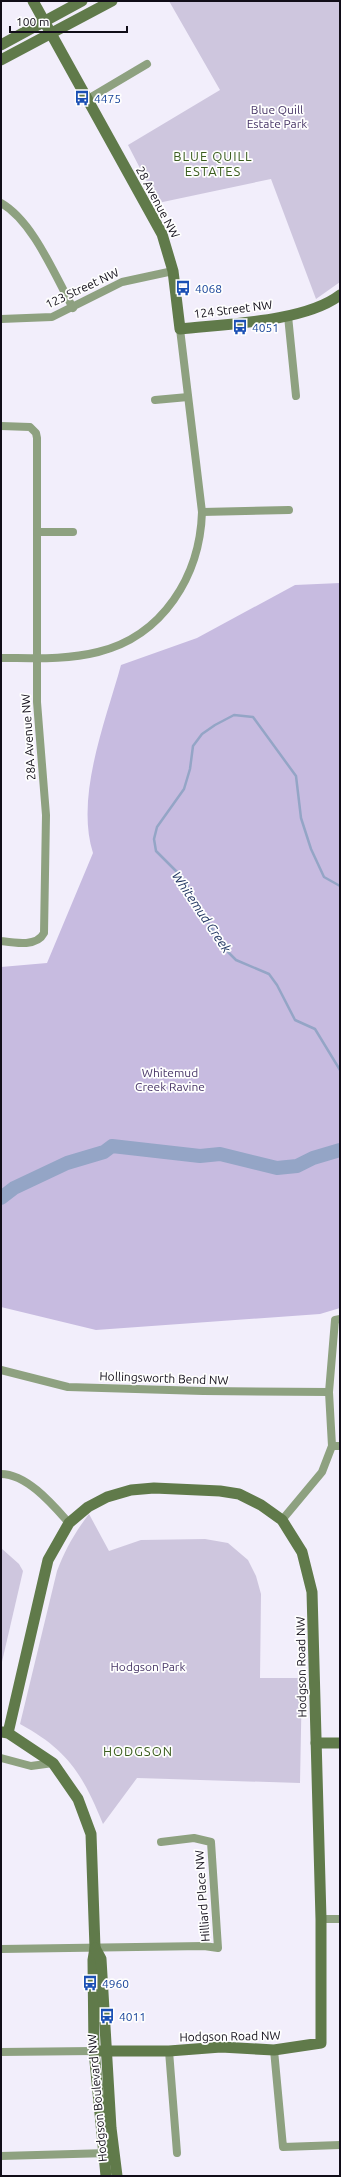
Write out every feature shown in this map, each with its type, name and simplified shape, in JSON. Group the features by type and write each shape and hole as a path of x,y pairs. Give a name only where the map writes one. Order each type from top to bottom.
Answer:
{"street":[{"name":"28 Avenue NW","path":"1,658 74,657 99,652 133,637 162,614 177,595 191,570 200,541 202,512 174,271 167,246 157,223 32,1"},
{"path":"1,45 82,1"},
{"path":"1,60 51,35 112,1"},
{"path":"88,99 147,64"},
{"path":"1,203 18,216 28,228 73,308"},
{"name":"123 Street NW","path":"1,319 46,318 73,308 130,279 174,271"},
{"name":"124 Street NW","path":"180,329 288,316 316,310 340,296"},
{"name":"124 Street NW","path":"288,316 296,396"},
{"path":"155,400 188,397"},
{"name":"28A Avenue NW","path":"1,426 26,426 33,429 37,443 37,711 46,815 46,929 41,939 31,942 1,941"},
{"path":"202,512 289,510"},
{"path":"37,532 73,532"},
{"path":"282,1520 322,1472 336,1446 329,1392 335,1320 340,1318"},
{"name":"Hollingsworth Bend NW","path":"1,1370 68,1387 203,1391 329,1392"},
{"path":"1,1474 8,1474 41,1492 69,1523"},
{"name":"Hodgson Road NW","path":"4,1733 48,1560 69,1523 88,1506 107,1497 131,1490 154,1488 220,1490 239,1494 261,1505 282,1520 302,1552 312,1592 321,1919 321,2043 274,2050 221,2047 169,2051 94,2051"},
{"name":"Hodgson Boulevard NW","path":"4,1733 53,1763 78,1799 91,1834 95,1948 93,1960 94,2051 108,2153 117,2176"},
{"path":"316,1743 340,1743"},
{"path":"1,1758 30,1766 53,1763"},
{"name":"Hilliard Place NW","path":"95,1948 204,1946 218,1948 211,1842 194,1838 161,1842"},
{"path":"321,1919 340,1919"},
{"path":"1,1949 95,1948"},
{"name":"Hodgson Boulevard NW","path":"95,1948 101,1959 106,2050 108,2153 106,2176"},
{"path":"274,2050 283,2147 340,2145"},
{"path":"1,2052 94,2051"},
{"path":"169,2051 177,2152"},
{"path":"1,2156 108,2153"}],"green space":[{"name":"Blue Quill Estate Park","path":"169,1 340,1 340,282 316,299 271,179 158,203 128,145 220,90"},
{"name":"Whitemud Creek Ravine","path":"340,583 340,1308 320,1314 96,1330 1,1307 1,967 47,963 93,853 88,831 90,783 101,734 121,665 197,638 295,585"},
{"name":"Hodgson Park","path":"89,1514 109,1551 141,1540 205,1539 228,1543 248,1560 256,1576 261,1594 260,1678 302,1678 300,1783 137,1778 103,1824 88,1791 72,1765 50,1744 20,1724 57,1571 71,1541"},
{"path":"1,1548 19,1564 23,1571 1,1666"}],"waterway":[{"name":"Whitemud Creek","path":"340,886 324,877 311,849 301,818 296,776 253,717 234,715 202,734 193,746 190,769 184,789 157,827 154,839 156,851 182,877 222,946 236,960 269,974 277,985 295,1020 315,1029 340,1070"},
{"name":"Whitemud Creek","path":"1,1198 14,1188 67,1163 104,1152 112,1146 200,1156 220,1154 277,1168 297,1166 313,1158 340,1150"}],"place":[{"name":"4475","path":"82,98"},
{"name":"4068","path":"183,288"},
{"name":"4051","path":"240,327"},
{"name":"4960","path":"90,1983"},
{"name":"4011","path":"107,2016"}],"district":[{"name":"BLUE QUILL ESTATES","path":"213,164"},
{"name":"HODGSON","path":"138,1751"}]}
